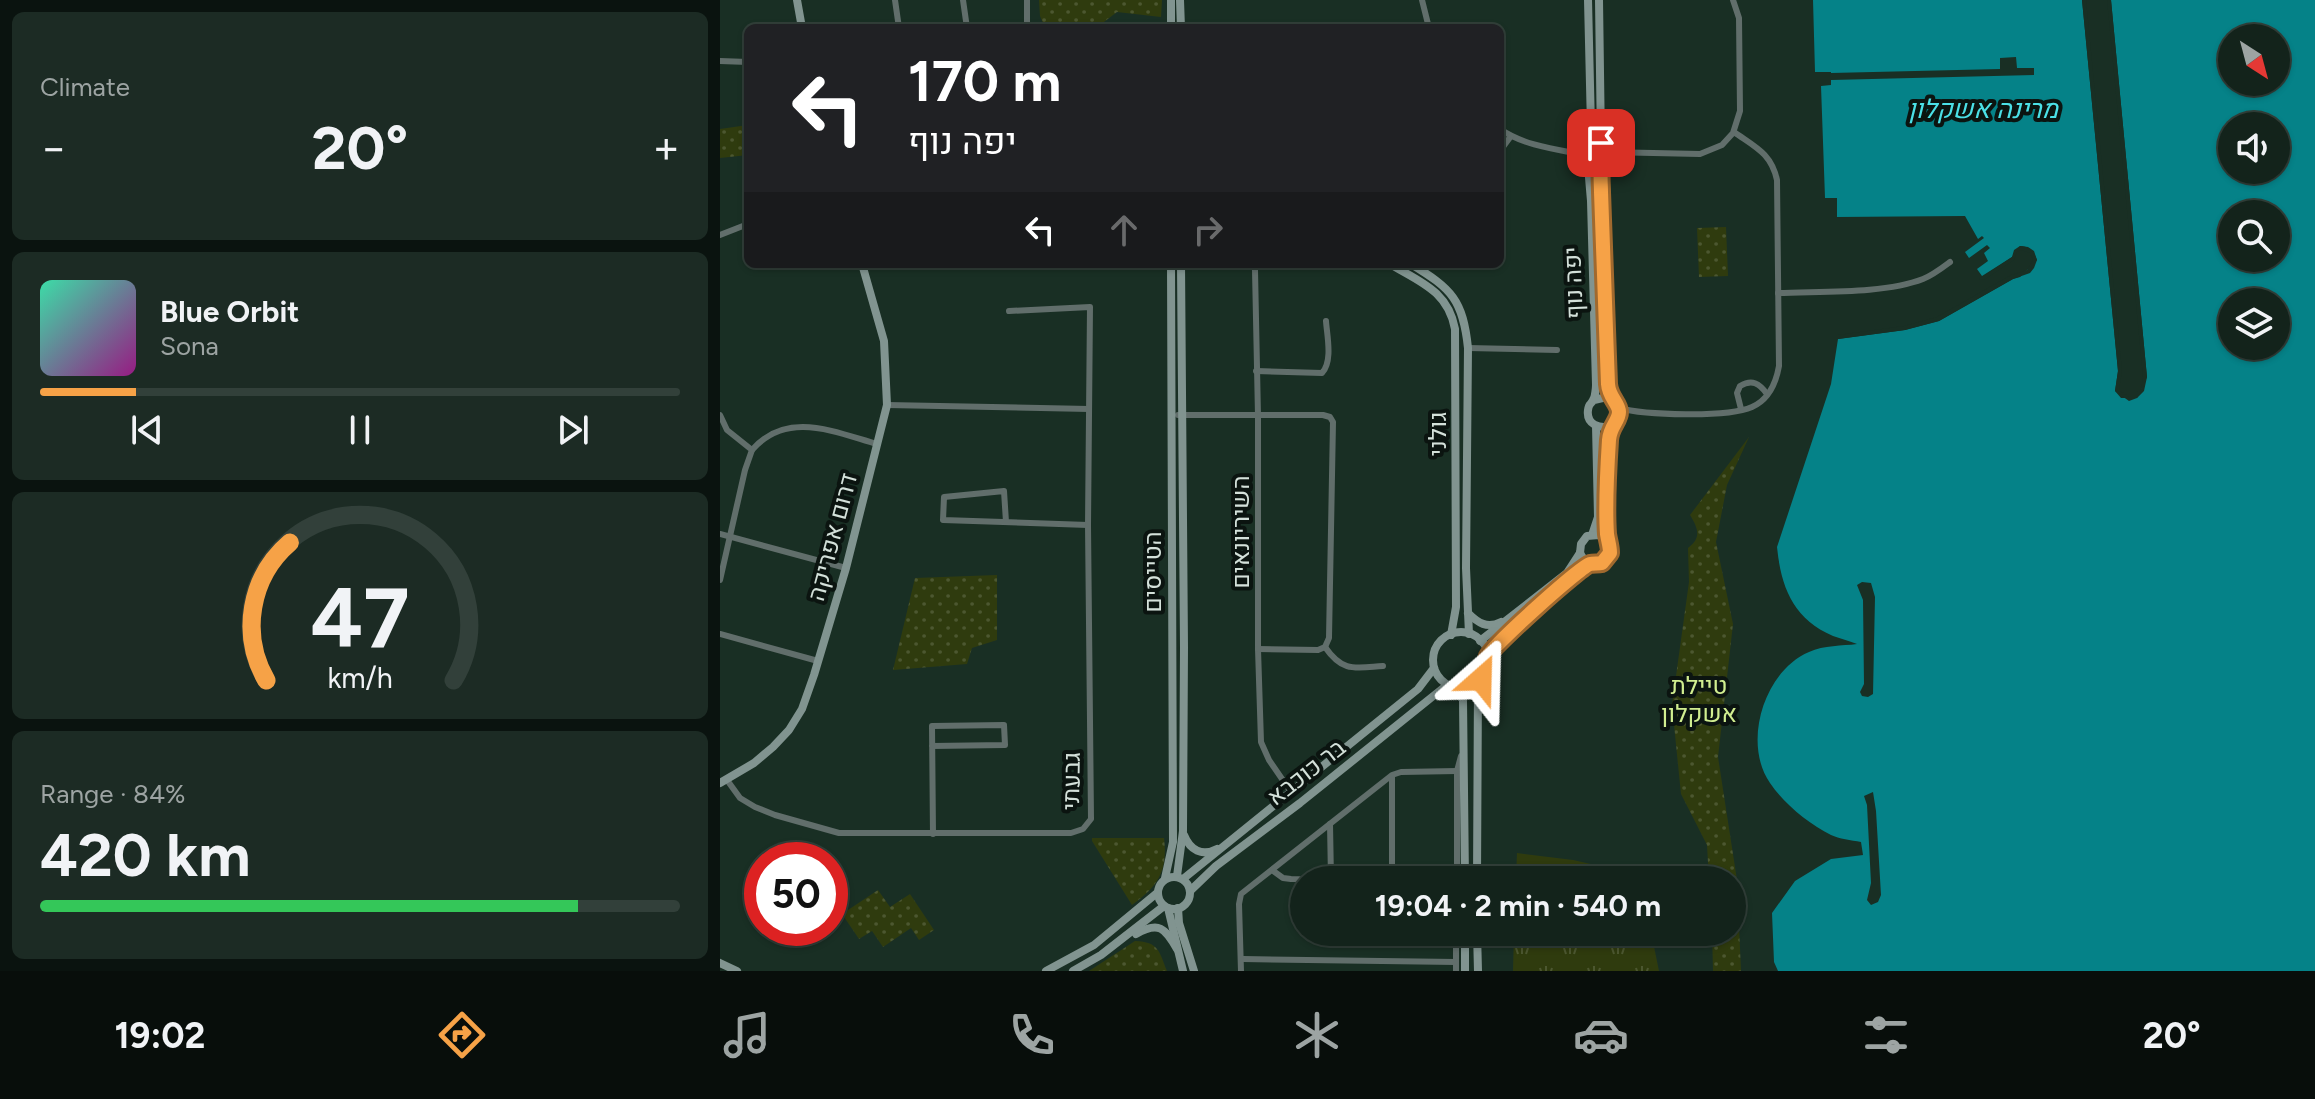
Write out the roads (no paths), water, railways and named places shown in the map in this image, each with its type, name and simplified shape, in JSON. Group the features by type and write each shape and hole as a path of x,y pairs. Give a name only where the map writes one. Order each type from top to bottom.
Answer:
{"main road":[{"path":"797,0 801,24"},
{"path":"1171,0 1171,24"},
{"path":"1180,0 1181,24"},
{"path":"1580,154 1588,142 1591,127 1588,0"},
{"path":"1599,0 1601,143 1606,152"},
{"path":"1588,142 1601,143"},
{"name":"יפה נוף","path":"1606,152 1601,164 1611,399"},
{"name":"יפה נוף","path":"1580,154 1588,166 1591,201 1594,400"},
{"path":"1588,166 1601,164"},
{"name":"דרום אפריקה","path":"724,782 754,763 789,730 802,709 846,568 887,405 884,341 863,268"},
{"name":"הטייסים","path":"1165,878 1173,842 1171,268"},
{"name":"הטייסים","path":"1180,878 1184,647 1181,268"},
{"name":"גולני","path":"1397,268 1439,295 1453,317 1455,329 1456,607 1451,635"},
{"name":"גולני","path":"1418,268 1443,285 1455,298 1465,323 1468,348 1466,553 1469,634"},
{"path":"1602,397 1611,399 1618,408 1618,418 1606,428 1596,426 1590,421 1589,406 1602,397"},
{"path":"1592,535 1598,517 1596,426"},
{"path":"1580,553 1590,564 1599,564 1610,553 1611,426"},
{"path":"1480,641 1567,573 1584,540 1599,535 1608,542"},
{"path":"1488,656 1500,641 1590,564"},
{"path":"1468,613 1478,622 1490,626 1516,615"},
{"path":"1465,866 1463,700 1440,679 1434,668 1433,656 1444,639 1451,635 1469,634 1480,641 1488,656 1487,668 1478,682 1477,866"},
{"name":"בר כוכבא","path":"1180,878 1232,841 1418,689 1434,668"},
{"path":"1451,686 1467,687 1478,682"},
{"name":"בר כוכבא","path":"1190,891 1216,866 1451,686"},
{"path":"1183,831 1191,848 1202,853 1212,852 1232,841"},
{"path":"1046,971 1094,945 1157,893 1165,878 1180,878 1190,891 1187,902 1178,908 1166,907 1157,893"},
{"path":"1073,971 1101,955 1166,907"},
{"path":"1166,907 1183,971"},
{"path":"1178,908 1179,923 1194,971"},
{"path":"1121,941 1152,926 1169,934 1177,949"},
{"path":"1465,946 1465,971"},
{"path":"1477,946 1478,971"},
{"path":"720,963 737,971"}],"street":[{"path":"895,0 898,24"},
{"path":"963,0 966,24"},
{"path":"1027,0 1027,24"},
{"path":"1422,0 1428,24"},
{"path":"1606,152 1700,154 1722,145 1734,132 1740,102 1739,18 1733,0"},
{"path":"720,61 744,62"},
{"path":"1504,132 1540,147 1580,154"},
{"path":"1618,408 1644,413 1726,413 1752,407 1776,382 1779,366 1777,180 1771,162 1762,151 1734,132"},
{"path":"1504,146 1511,136"},
{"path":"720,235 744,226"},
{"path":"1778,293 1875,289 1905,284 1923,279 1950,262"},
{"name":"השיריונאים","path":"1254,268 1261,742 1269,760 1291,792"},
{"name":"גבעתי","path":"724,782 740,798 755,807 839,833 1071,833 1083,829 1091,819 1088,525 1090,307 1009,311"},
{"path":"1256,371 1322,373 1327,368 1328,360 1326,321"},
{"path":"1468,348 1557,350"},
{"path":"1741,409 1737,393 1740,386 1751,381 1767,394"},
{"path":"887,405 1089,409"},
{"path":"1618,418 1644,413"},
{"path":"720,415 727,430 752,450"},
{"path":"1171,415 1323,415 1333,422 1329,638 1325,647 1318,650 1258,649"},
{"path":"720,580 752,450 761,441 784,428 797,427 828,430 877,444"},
{"path":"1006,522 1004,491 944,497 943,520 1088,525"},
{"path":"720,534 846,568"},
{"path":"720,634 818,661"},
{"path":"1325,647 1341,666 1383,666"},
{"path":"932,746 1005,745 1004,725 932,726 932,746 933,834"},
{"path":"1457,866 1457,771 1464,745"},
{"path":"1239,971 1243,959 1241,894 1392,775 1401,772 1457,771"},
{"path":"1392,775 1392,866"},
{"path":"1330,824 1331,866"},
{"path":"1272,870 1290,879"},
{"path":"1456,946 1456,971"},
{"path":"1243,959 1456,962"}],"water":[{"name":"מרינה אשקלון","path":"1813,0 2082,0 2118,371 2115,391 2121,398 2137,398 2147,377 2111,0 2315,0 2315,971 1778,971 1774,962 1772,913 1795,881 1831,859 1863,855 1861,842 1838,838 1823,830 1782,798 1762,767 1758,748 1762,710 1780,675 1793,661 1815,650 1857,644 1819,629 1799,611 1786,588 1777,547 1831,384 1838,339 1905,330 1939,321 2020,277 2037,260 2031,250 2020,246 2012,257 1982,276 1977,269 1988,261 1984,253 1990,248 1987,245 1969,258 1965,252 1984,238 1978,239 1965,216 1837,217 1837,198 1825,198 1821,86 1831,85 1831,72 1815,72"}],"park label":[{"name":"טיילת אשקלון","path":"1699,699"}]}
